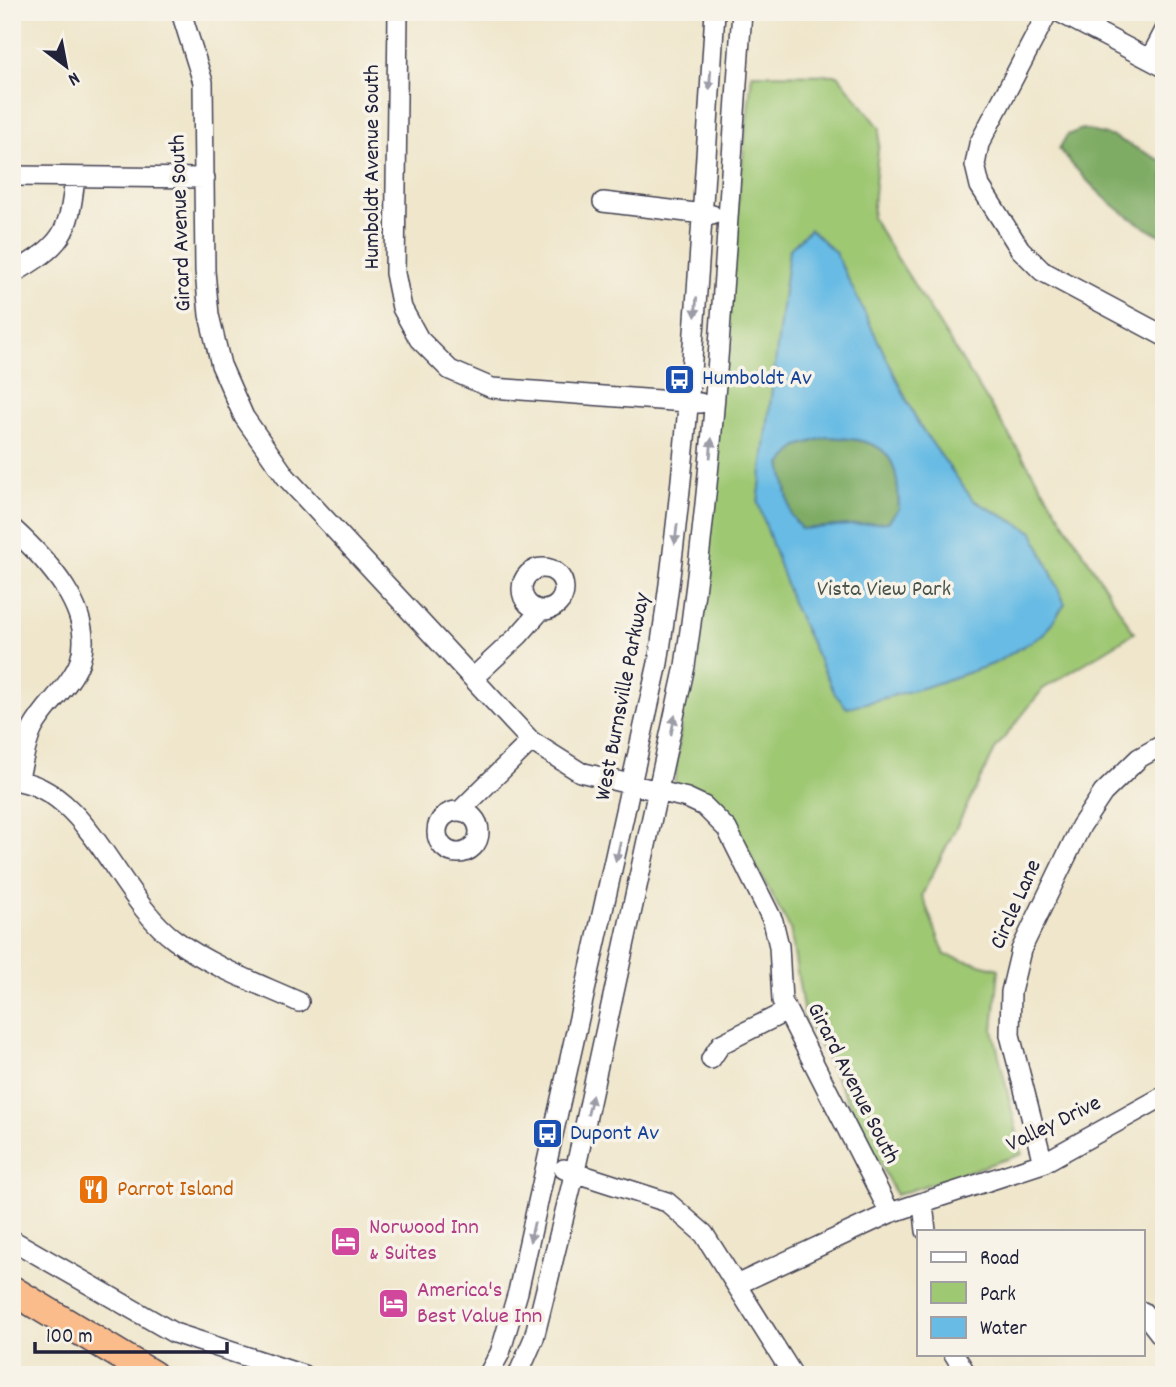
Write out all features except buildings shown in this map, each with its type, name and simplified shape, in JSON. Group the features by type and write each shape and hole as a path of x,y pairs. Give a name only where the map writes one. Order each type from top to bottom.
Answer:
{"highway":[{"path":"12,1290 153,1375"}],"street":[{"name":"Girard Avenue South","path":"181,12 203,82 209,315 221,365 244,416 286,477 531,741 580,772 687,798 704,806 727,829 773,921 779,946 782,1001 890,1213"},
{"name":"Humboldt Avenue South","path":"398,12 395,273 402,308 419,339 450,370 492,388 715,403"},
{"name":"West Burnsville Parkway","path":"488,1375 510,1325 659,663 690,403 715,12"},
{"path":"518,1375 537,1327 575,1171 685,666 697,584 715,403 743,12"},
{"path":"1048,12 979,144 975,164 980,186 1020,249 1042,271 1164,336"},
{"path":"1059,12 1157,63 1164,32"},
{"path":"12,176 205,178"},
{"path":"12,274 47,253 71,220 75,177"},
{"path":"603,202 727,217"},
{"path":"12,528 40,554 75,607 84,632 79,663 33,729 15,780 50,793 77,814 135,901 173,939 207,960 299,1002"},
{"path":"473,678 519,635 541,610"},
{"path":"460,811 531,741"},
{"name":"Circle Lane","path":"1043,1163 1010,1035 1011,992 1021,950 1081,826 1103,793 1139,758 1164,744"},
{"path":"711,1059 721,1044 787,1012"},
{"name":"Valley Drive","path":"736,1285 890,1213 1043,1163 1164,1096"},
{"path":"548,1165 575,1171 667,1202 704,1234 793,1375"},
{"path":"923,1204 926,1230"},
{"path":"12,1240 174,1333 303,1375"},
{"path":"1144,1313 1164,1339"},
{"path":"955,1356 967,1375"}],"green space":[{"name":"Vista View Park","path":"752,74 838,75 880,128 872,218 1134,633 1043,689 996,748 922,895 945,955 999,969 993,1030 1022,1154 896,1195 804,1015 790,928 734,826 674,788"},
{"path":"1082,129 1114,137 1164,162 1164,237 1119,210 1059,149 1067,135"},
{"path":"827,437 863,441 884,452 891,461 898,489 899,509 888,522 801,529 791,515 781,464 797,446"}],"water":[{"path":"810,229 835,252 919,425 973,500 1033,532 1065,604 1043,635 993,664 929,686 847,708 835,694 793,605 758,503 789,250","holes":["827,437 875,446 891,461 898,489 899,509 888,522 801,529 791,515 781,464 798,446"]}],"place":[{"name":"Humboldt Av","path":"679,379"},
{"name":"Dupont Av","path":"547,1134"},
{"name":"Parrot Island","path":"94,1190"},
{"name":"Norwood Inn & Suites","path":"346,1241"},
{"name":"America's Best Value Inn","path":"394,1304"}]}
